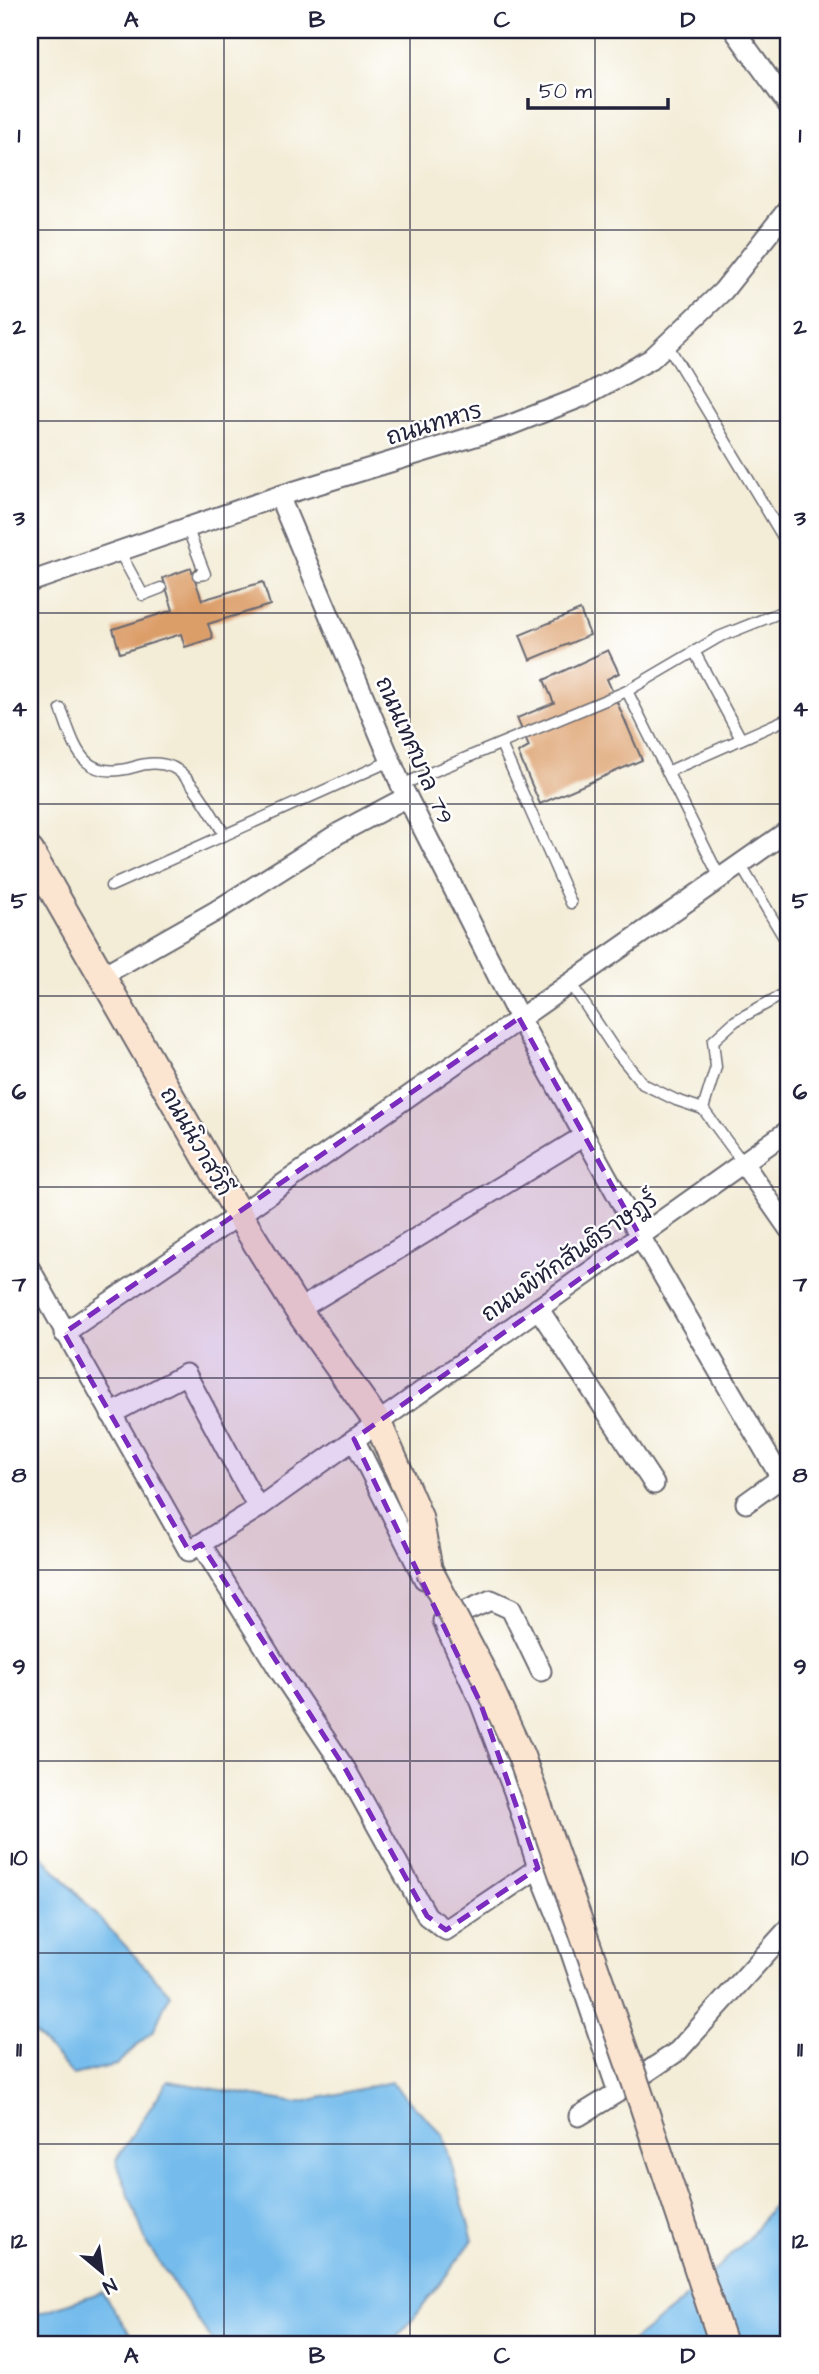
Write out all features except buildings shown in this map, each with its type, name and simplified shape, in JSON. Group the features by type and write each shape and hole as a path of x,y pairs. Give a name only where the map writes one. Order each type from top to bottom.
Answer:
{"main road":[{"name":"ถนนนิวาสวิถี","path":"30,851 239,1214 298,1310 378,1423 419,1517 429,1570 482,1671 521,1756 632,2071 723,2344"}],"street":[{"path":"734,30 789,106"},
{"name":"ถนนทหาร","path":"30,582 279,496 508,426 595,390 651,359 723,292 789,208"},
{"name":"ถนนเทศบาล 79","path":"279,496 390,761 519,1018 640,1236 785,1475"},
{"path":"103,975 216,911 404,791"},
{"path":"64,1333 789,830"},
{"name":"ถนนพิทักสันติราษฎร์","path":"201,1544 258,1508 789,1130"},
{"path":"298,1310 584,1136"},
{"path":"743,1163 789,1229"},
{"path":"30,1269 189,1552 201,1544 345,1770 427,1916 446,1930 538,1868"},
{"path":"538,1308 654,1484"},
{"path":"111,1414 186,1374 258,1508"},
{"path":"354,1439 480,1702 514,1792 538,1868 565,1935 618,2092"},
{"path":"746,1503 785,1475"},
{"path":"443,1621 491,1600 511,1609 541,1671"},
{"path":"579,2116 678,2051 789,1928"}],"lane":[{"path":"667,344 789,547"},
{"path":"187,527 205,574 198,575"},
{"path":"119,551 143,595 161,588"},
{"path":"404,791 501,744 627,691 719,637 789,608"},
{"path":"694,651 741,739"},
{"path":"627,691 720,878"},
{"path":"61,709 74,744 88,764 107,772 155,763 174,768 190,782 225,835"},
{"path":"667,772 789,719"},
{"path":"501,744 571,902"},
{"path":"111,886 390,761"},
{"path":"740,864 789,946"},
{"path":"570,982 615,1050 643,1084 703,1109 743,1163"},
{"path":"703,1109 716,1067 713,1041 735,1021 789,991"}],"highlighted area":[{"path":"519,1018 640,1236 354,1439 480,1702 538,1868 446,1930 427,1916 346,1770 201,1544 189,1551 64,1333"}],"water":[{"path":"30,1843 170,1994 154,2030 116,2065 73,2075 30,2028"},
{"path":"168,2081 297,2103 391,2082 443,2135 473,2240 391,2344 214,2344 147,2244 116,2160"},
{"path":"789,2183 789,2344 629,2344 679,2304 750,2237"},
{"path":"102,2292 137,2344 30,2344 30,2316"}]}
